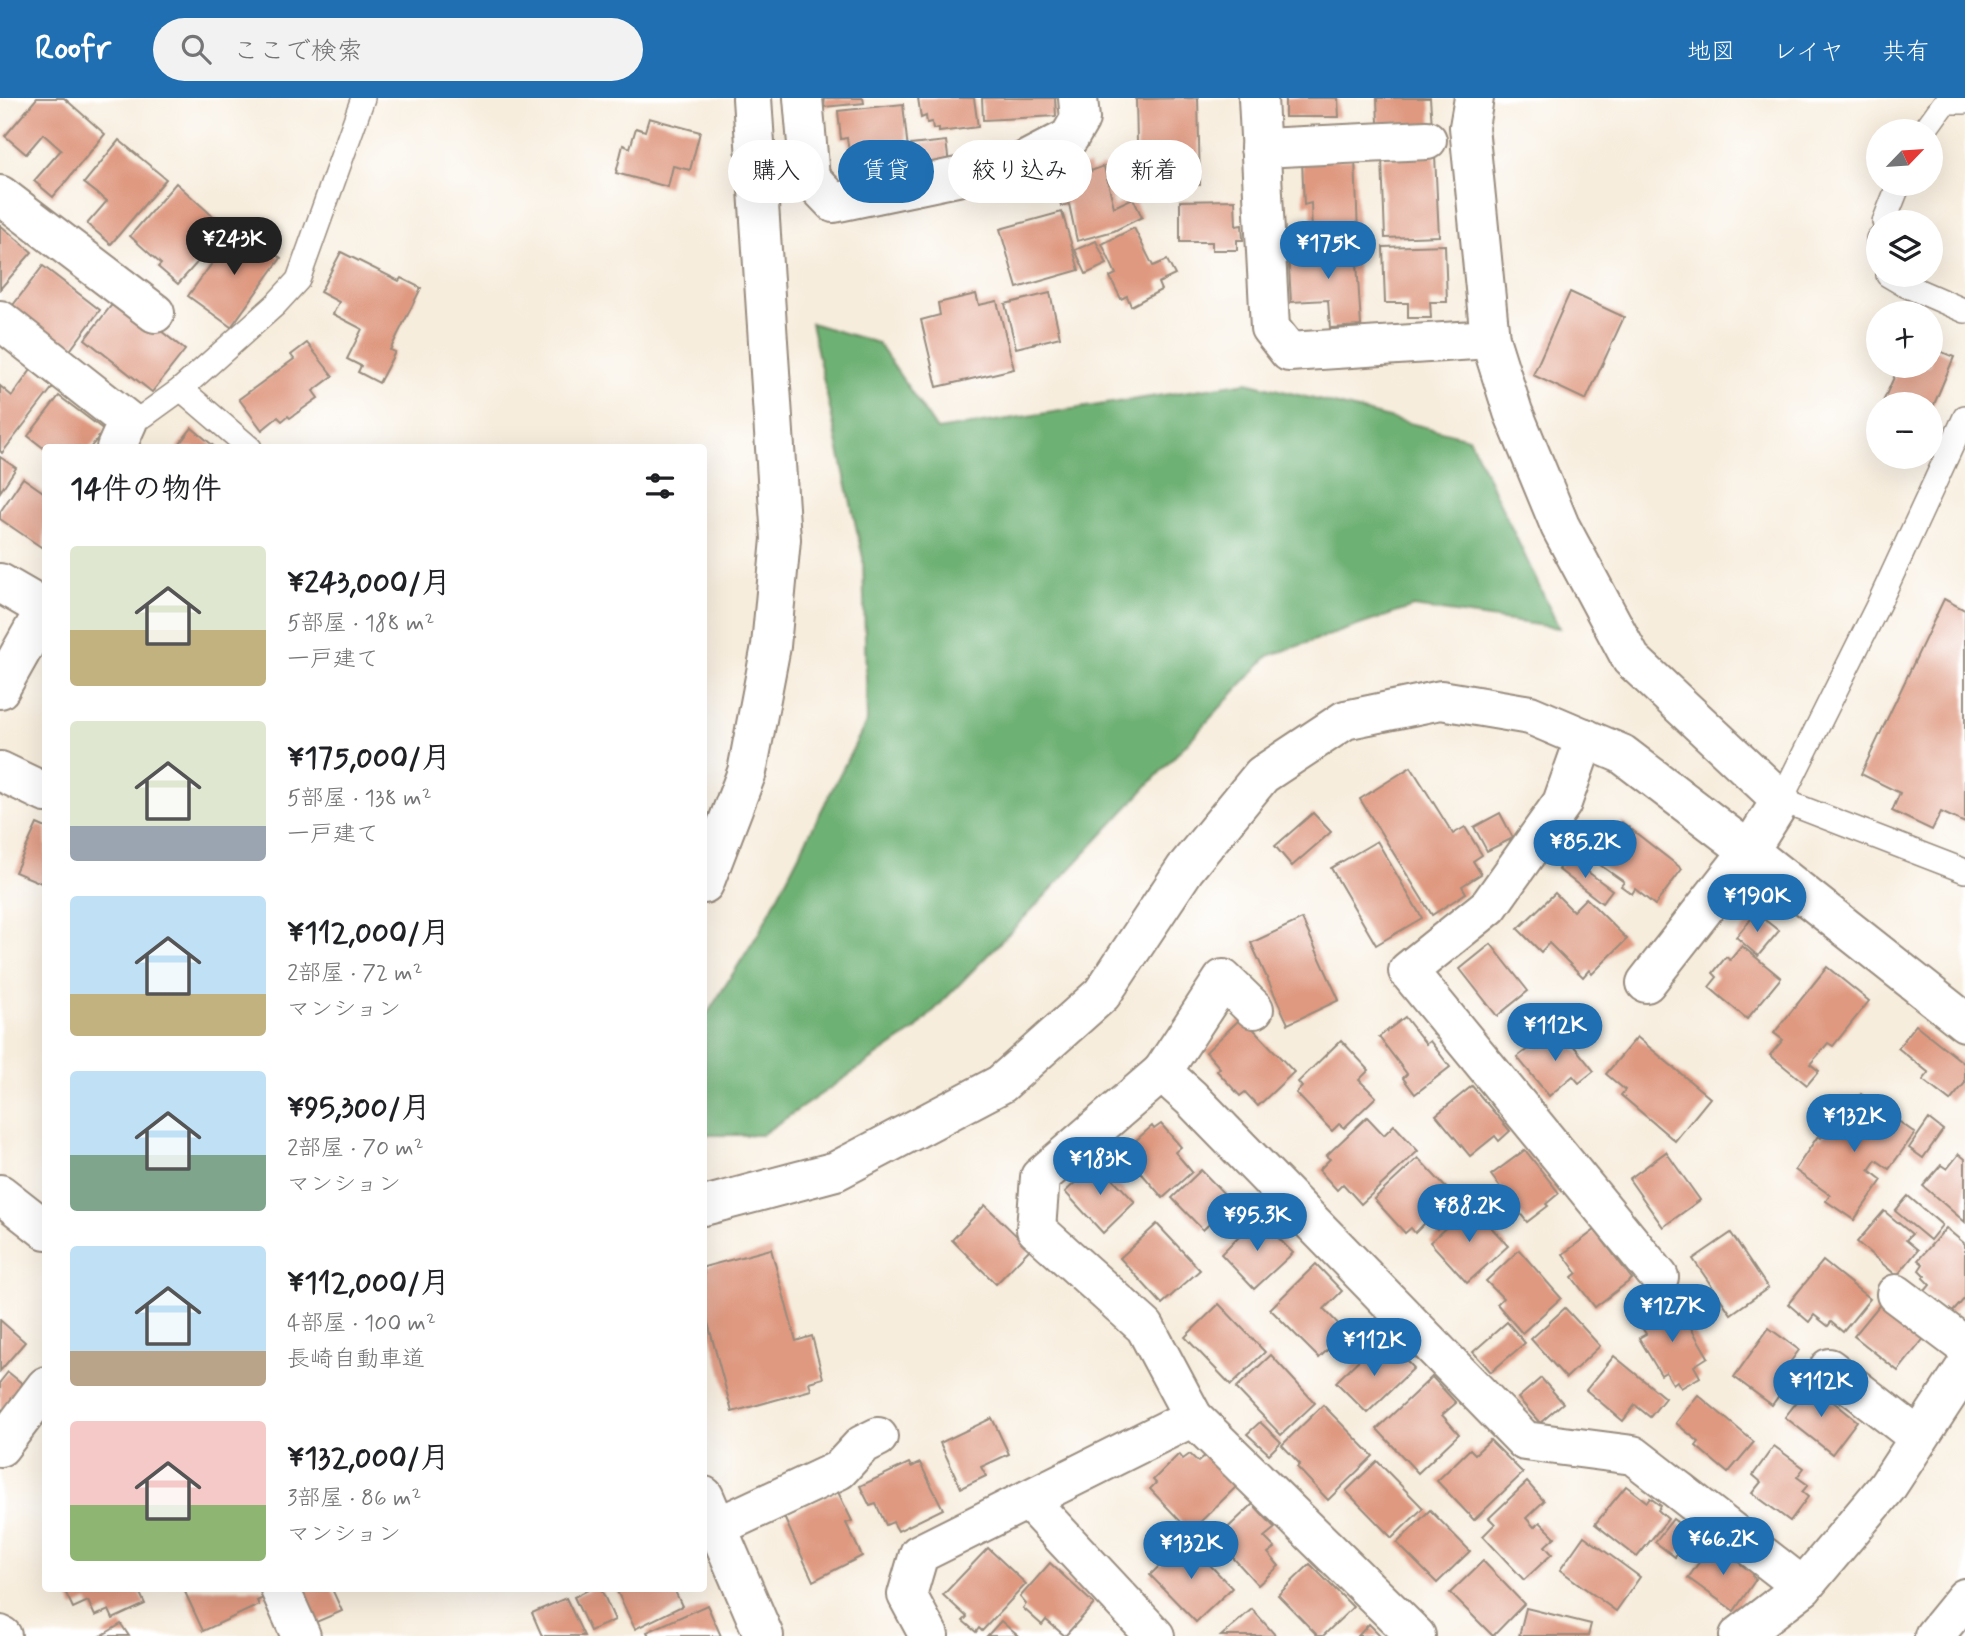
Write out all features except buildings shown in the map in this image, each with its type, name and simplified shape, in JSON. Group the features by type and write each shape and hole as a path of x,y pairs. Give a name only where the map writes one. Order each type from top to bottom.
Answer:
{"main road":[{"path":"707,876 747,772 771,646 780,539 752,98"},
{"path":"803,98 810,178 834,203 1019,164 1069,138 1080,119 1078,98"},
{"path":"1258,98 1269,328 1289,352 1490,339"},
{"path":"1474,98 1469,127 1490,339 1513,412 1560,526 1631,659 1781,800 1749,851 1646,983"},
{"path":"1260,148 1427,141"},
{"path":"0,195 156,313"},
{"path":"0,320 122,435"},
{"path":"0,583 42,607"},
{"path":"0,689 42,614"},
{"path":"707,1205 836,1171 1000,1084 1102,995 1185,869 1262,775 1345,720 1441,700 1530,715 1622,754 1965,1022"},
{"path":"1585,738 1562,803 1489,906 1408,971 1659,1277"},
{"path":"0,771 42,791"},
{"path":"1254,1009 1223,979 1163,1072 1040,1177 1036,1228 1145,1327 1193,1417 1416,1636"},
{"path":"1163,1072 1525,1441 1633,1455 1803,1587"},
{"path":"0,1194 42,1227"},
{"path":"1896,1294 1965,1346"},
{"path":"1829,1368 1919,1438"},
{"path":"1739,1636 1803,1587 1887,1487 1965,1368"},
{"path":"0,1447 42,1391"},
{"path":"929,1636 907,1595 919,1554 1193,1417"},
{"path":"764,1636 710,1512 839,1470 862,1445 878,1437"},
{"path":"1028,1500 1155,1636"},
{"path":"281,1592 301,1636"},
{"path":"1934,1636 1965,1598"}],"lane":[{"path":"122,435 181,389 275,305 298,280 363,98"},
{"path":"1933,119 1945,102 1965,102"},
{"path":"1910,287 1965,311"},
{"path":"181,389 245,444"},
{"path":"1965,417 1879,603 1781,800 1965,871"}],"green space":[{"path":"811,323 878,343 937,430 1247,382 1469,438 1559,628 1413,607 1268,656 1045,896 915,1030 761,1135 707,1135 707,1014 760,931 867,721 863,558"}]}
